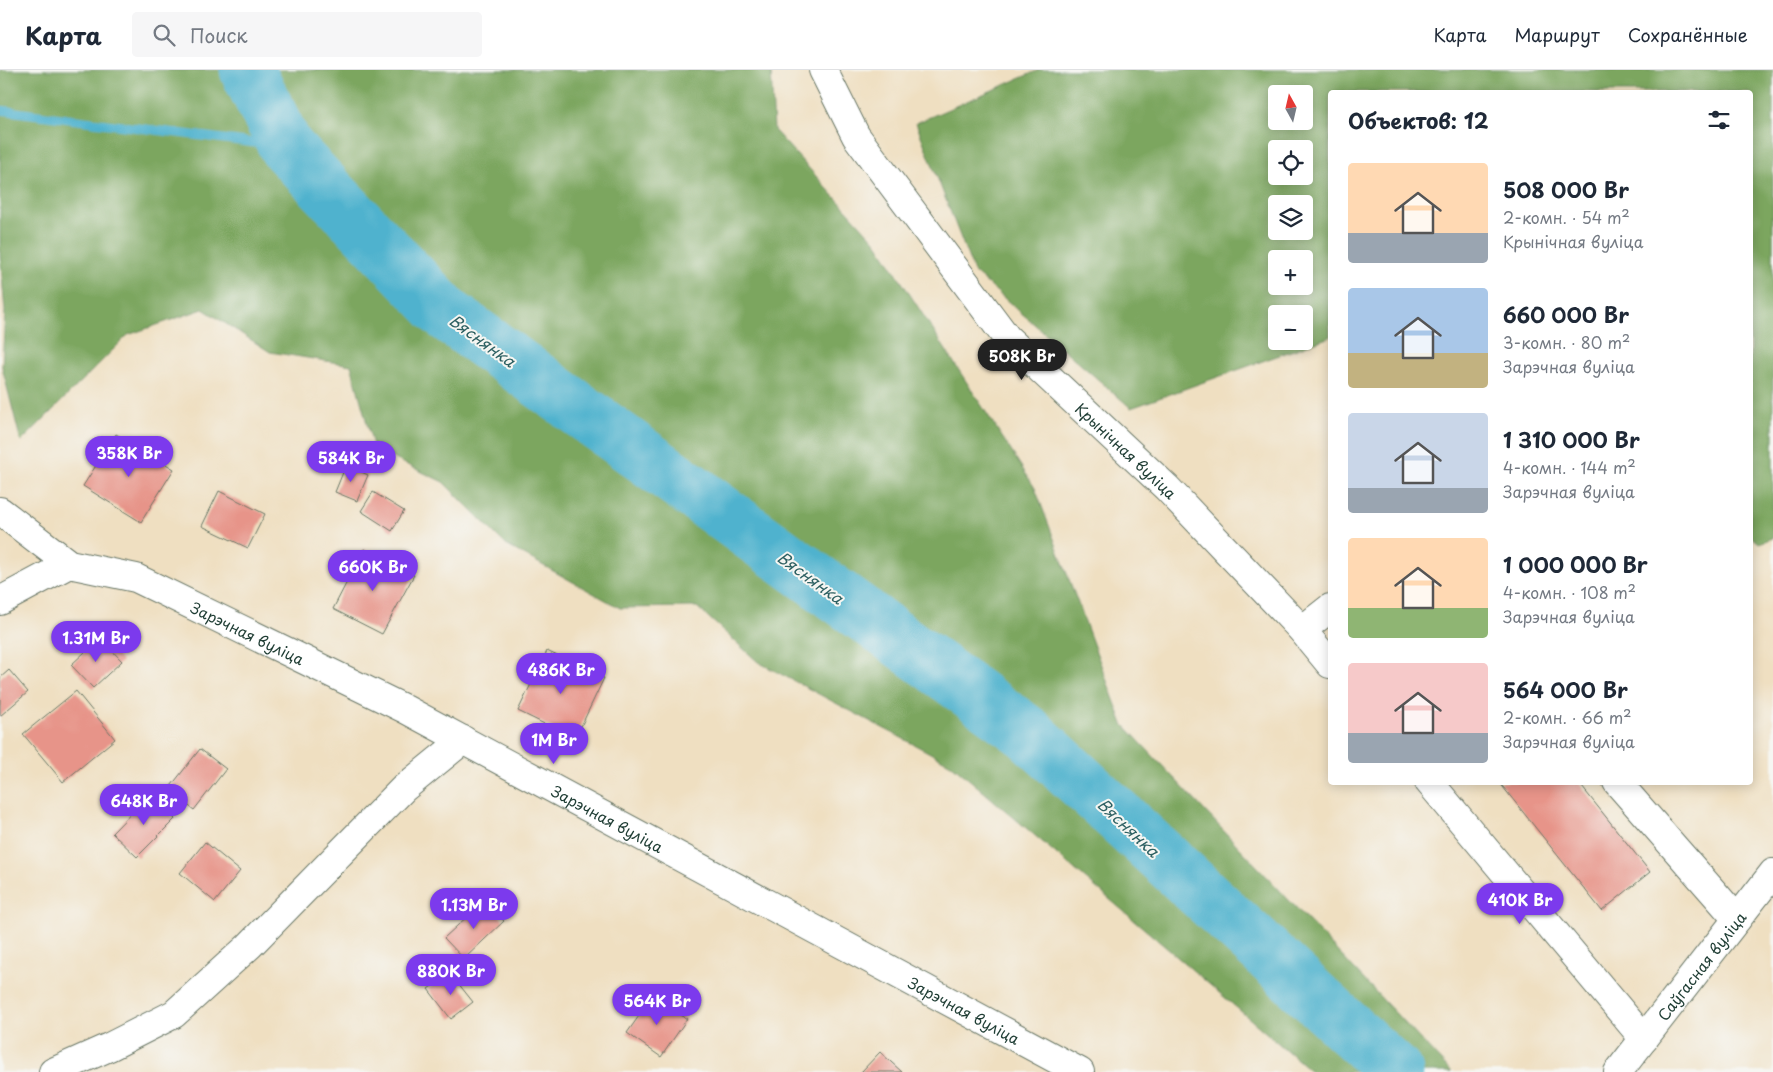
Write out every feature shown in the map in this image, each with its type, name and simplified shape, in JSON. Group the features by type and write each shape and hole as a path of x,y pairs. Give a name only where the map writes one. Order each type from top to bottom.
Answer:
{"street":[{"name":"Крынічная вуліца","path":"823,70 856,136 1007,338 1167,488 1302,630 1328,662"},
{"name":"Зарэчная вуліца","path":"0,511 69,564 136,578 405,709 1080,1072"},
{"path":"0,600 69,564"},
{"path":"1302,630 1328,610"},
{"path":"53,1072 109,1047 174,1014 249,946 403,789 463,740"},
{"path":"1431,785 1632,1061"},
{"path":"1620,785 1737,919"},
{"name":"Саўгасная вуліца","path":"1632,1061 1773,873"}],"green space":[{"path":"0,70 771,70 774,130 876,242 1035,488 1123,724 1451,1072 1312,1072 951,764 758,662 697,607 620,608 506,545 443,482 374,449 351,365 270,352 203,309 128,335 21,442 2,367 5,311 0,255"},
{"path":"1039,70 1773,70 1773,538 1759,543 1753,538 1753,90 1328,90 1328,338 1313,343 1313,305 1268,305 1268,350 1294,350 1131,408 974,272 916,123"}],"building":[{"path":"116,434 174,469 141,522 83,486"},
{"path":"346,465 368,475 357,501 335,492"},
{"path":"219,491 265,514 248,548 202,526"},
{"path":"373,492 404,511 392,531 361,511"},
{"path":"364,549 414,575 382,634 333,609"},
{"path":"100,638 122,661 93,688 71,665"},
{"path":"547,651 604,678 575,739 518,711"},
{"path":"9,670 28,692 0,716 0,678"},
{"path":"76,691 115,739 63,782 23,734"},
{"path":"200,749 226,769 194,810 168,790"},
{"path":"1501,785 1580,785 1650,872 1602,911"},
{"path":"150,794 175,819 137,857 112,833"},
{"path":"205,842 240,871 215,902 180,873"},
{"path":"485,900 504,921 464,959 444,938"},
{"path":"450,973 473,1002 451,1019 428,989"},
{"path":"653,996 687,1019 661,1057 627,1033"},
{"path":"880,1052 902,1072 861,1072"}],"waterway":[{"name":"Вяснянка","path":"247,70 286,147 444,312 1028,733 1396,1072"},
{"path":"0,110 286,147"}]}
